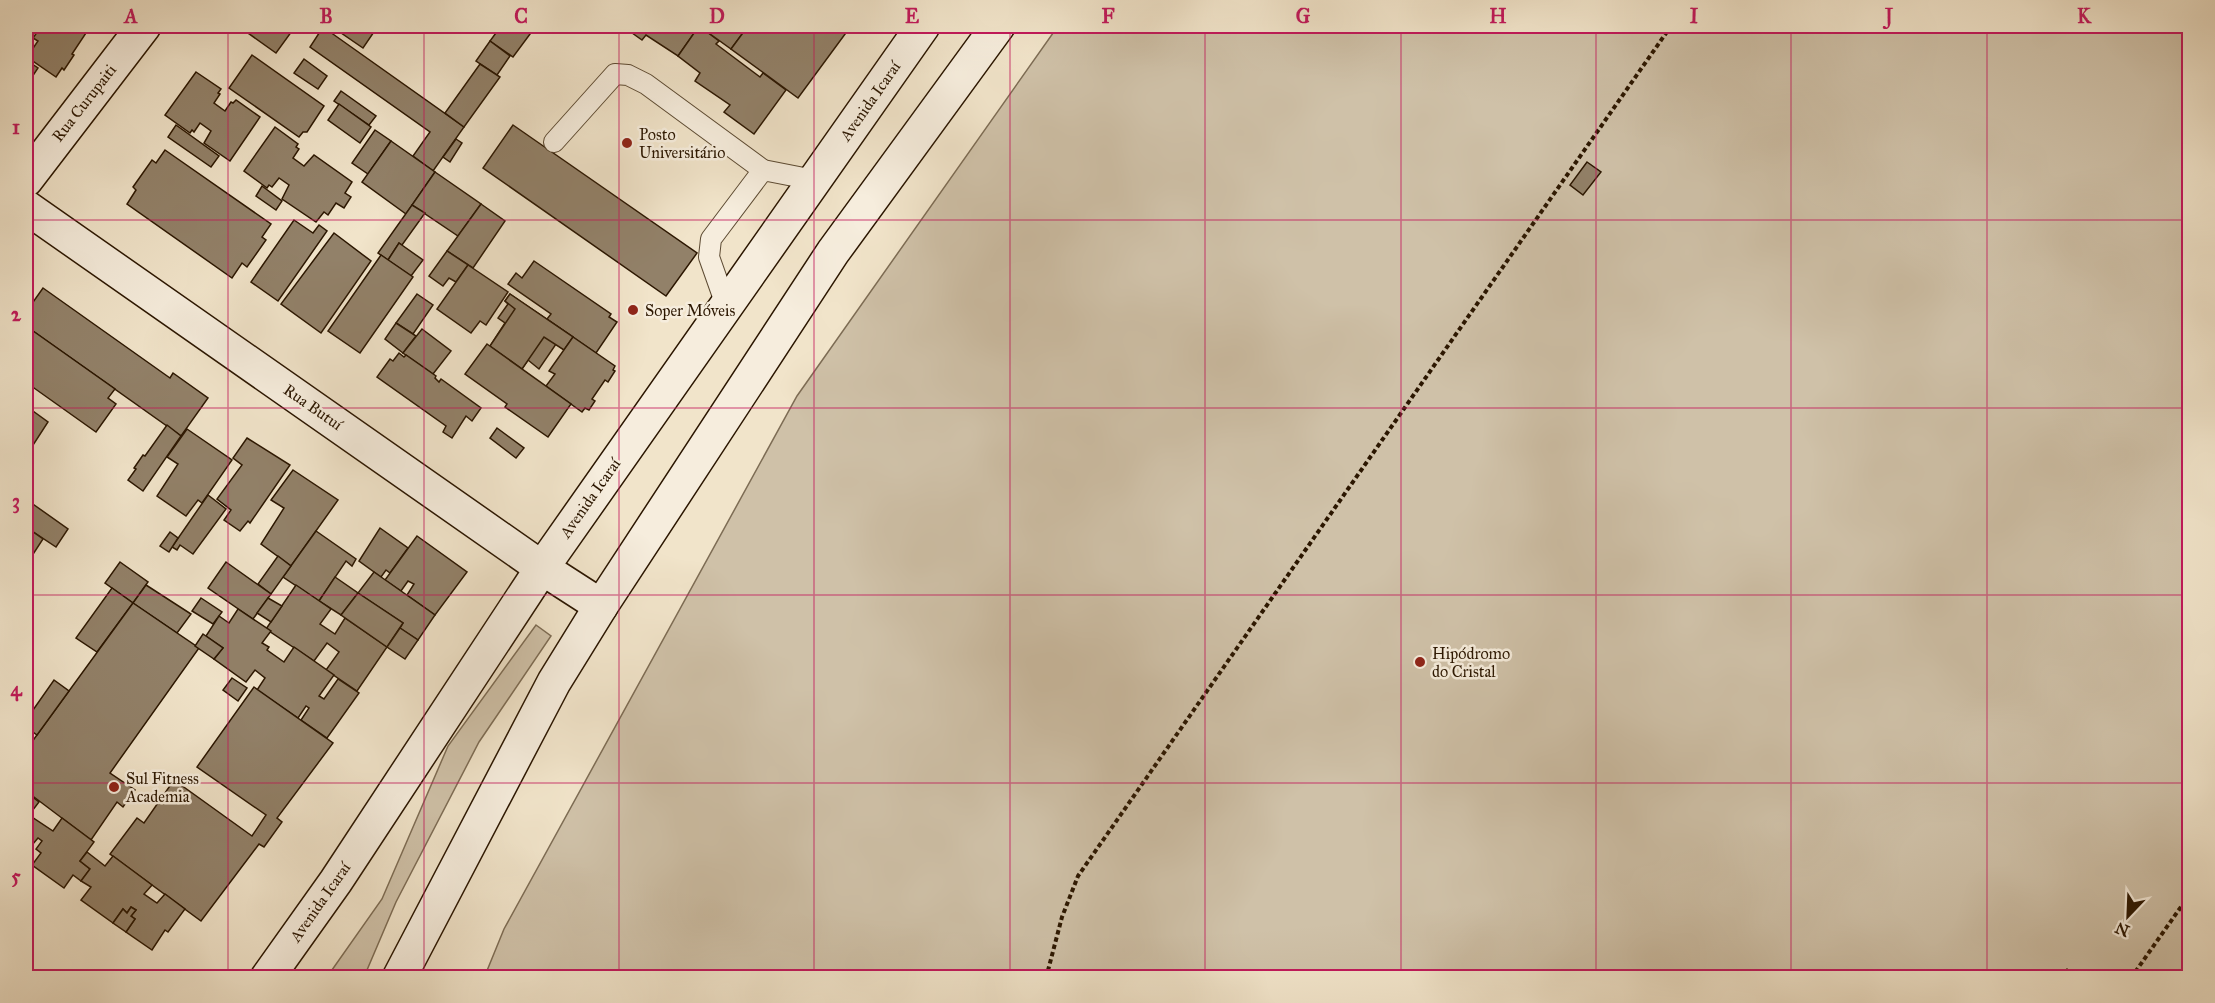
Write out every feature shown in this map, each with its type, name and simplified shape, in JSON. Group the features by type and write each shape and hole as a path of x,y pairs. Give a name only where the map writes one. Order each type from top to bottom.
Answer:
{"main road":[{"name":"Rua Curupaiti","path":"26,180 144,26"},
{"name":"Avenida Icaraí","path":"267,978 336,881 542,568 923,26"},
{"path":"399,978 554,682 601,606 833,252 997,26"},
{"name":"Rua Butuí","path":"26,207 542,568 601,606"}],"lane":[{"path":"554,142 615,74 628,75 646,84 764,170 814,180"},
{"path":"726,305 708,257 711,239 764,170"}],"path":[{"path":"1046,978 1062,917 1078,876 1671,26"},
{"path":"2131,978 2190,894"}],"shaded area":[{"name":"Hipódromo do Cristal","path":"1058,26 2189,26 2189,977 484,978 504,929 797,396"},
{"path":"536,625 551,636 479,742 396,902 364,977 327,977 382,899 448,746"}],"building":[{"path":"49,26 75,26 86,33 64,70 62,68 56,77 27,57 38,41 33,38 40,28 45,31"},
{"path":"238,26 284,26 292,31 276,53"},
{"path":"331,26 378,26 363,48"},
{"path":"501,26 536,26 513,57 490,41"},
{"path":"627,26 699,26 678,56 646,35 642,40 625,28"},
{"path":"699,26 719,41 716,44 760,77 763,73 786,90 754,134 724,112 730,105 695,81 700,73 678,56"},
{"path":"699,26 748,26 731,49"},
{"path":"748,26 851,26 798,98 731,49"},
{"path":"323,27 464,127 433,171 413,156 430,132 310,47"},
{"path":"490,41 510,56 497,75 476,61"},
{"path":"252,55 324,106 307,132 303,132 299,137 229,88"},
{"path":"304,59 327,76 318,89 294,73"},
{"path":"26,60 38,68 26,86"},
{"path":"480,64 500,77 464,127 445,113"},
{"path":"196,72 221,89 214,103 225,111 231,102 236,100 260,117 230,161 204,143 211,131 200,123 194,132 192,130 190,133 165,115"},
{"path":"341,91 376,116 369,125 334,101"},
{"path":"339,104 371,127 360,143 328,120"},
{"path":"176,125 219,156 211,167 168,137"},
{"path":"513,125 697,253 666,296 483,168"},
{"path":"275,127 298,144 296,147 299,149 293,158 304,166 314,155 352,182 345,193 351,197 344,208 336,203 328,215 324,212 316,222 282,199 289,185 279,178 272,187 269,185 267,188 244,171"},
{"path":"375,130 391,141 368,174 352,163"},
{"path":"456,139 462,143 450,162 443,157"},
{"path":"391,141 435,172 406,214 362,182"},
{"path":"165,150 271,224 262,237 266,240 247,267 242,263 232,278 127,204 136,190 133,187 152,160 156,163"},
{"path":"1587,162 1601,172 1583,195 1570,185"},
{"path":"435,172 481,204 458,236 412,205"},
{"path":"262,186 282,201 276,210 256,196"},
{"path":"481,204 505,221 473,268 447,251"},
{"path":"412,205 425,213 402,245 399,243 388,260 378,253"},
{"path":"294,220 313,233 319,225 327,231 278,301 251,282"},
{"path":"334,233 371,261 321,333 281,304"},
{"path":"399,243 423,260 411,276 388,260"},
{"path":"447,251 468,265 456,282 449,278 443,286 429,276"},
{"path":"381,255 413,277 360,353 328,331"},
{"path":"534,261 611,314 609,317 617,322 596,353 547,319 551,314 508,284 516,273 522,278"},
{"path":"468,265 508,292 486,325 480,321 471,333 437,309"},
{"path":"43,288 170,378 173,373 208,398 181,436 26,326 26,312"},
{"path":"417,294 433,305 413,334 396,323"},
{"path":"510,294 573,337 564,350 556,344 539,369 528,360 522,369 490,346 505,323 498,318 508,304 505,301"},
{"path":"510,294 573,337 564,350 544,337 522,369 490,346 515,309 505,301"},
{"path":"396,323 416,336 403,353 385,339"},
{"path":"26,326 115,389 108,398 116,404 96,432 27,383 26,385"},
{"path":"422,329 451,351 433,374 403,353"},
{"path":"573,337 615,366 613,370 615,371 608,382 605,380 592,399 595,401 589,410 585,408 582,412 546,386 555,374 549,371"},
{"path":"487,344 571,404 548,437 505,407 507,404 465,374"},
{"path":"399,353 404,357 406,355 436,376 439,382 441,379 481,408 472,421 466,416 452,438 443,432 446,426 377,377 390,359 393,361"},
{"path":"26,406 48,422 26,456"},
{"path":"167,425 181,436 143,491 128,480 143,455 145,456"},
{"path":"497,428 524,448 516,458 490,438"},
{"path":"187,429 232,460 202,503 198,500 186,516 157,496 178,464 167,457"},
{"path":"247,438 290,465 250,523 248,521 240,531 224,520 231,510 217,499 242,465 233,458"},
{"path":"293,470 338,500 291,566 261,544 284,508 271,500"},
{"path":"208,495 226,509 193,554 180,545 177,550 172,547"},
{"path":"30,502 68,529 56,547 26,527 26,508"},
{"path":"26,527 43,539 26,565"},
{"path":"380,528 408,548 390,573 386,570 381,577 359,561"},
{"path":"316,531 356,559 352,566 346,561 319,601 283,577"},
{"path":"170,532 178,538 169,552 160,546"},
{"path":"417,536 467,572 435,615 407,595 414,584 408,581 401,591 385,580"},
{"path":"278,556 291,566 271,594 258,584"},
{"path":"120,562 148,582 133,603 105,583"},
{"path":"226,562 271,594 253,619 208,588"},
{"path":"374,572 435,615 418,640 400,628 403,623 358,593"},
{"path":"335,577 358,593 341,615 319,601"},
{"path":"146,585 191,614 177,633 133,603"},
{"path":"296,585 331,609 320,624 335,634 345,618 387,647 357,691 326,670 339,652 327,643 314,661 266,629"},
{"path":"112,588 133,603 97,652 76,638"},
{"path":"358,593 403,623 387,647 341,615"},
{"path":"201,598 222,612 213,624 192,611"},
{"path":"268,598 282,606 271,622 257,613"},
{"path":"133,603 199,648 110,773 135,790 123,807 117,802 91,840 26,791 26,750"},
{"path":"238,609 271,631 262,643 269,647 267,650 284,662 294,647 334,675 319,696 324,699 338,679 359,693 327,738 301,720 309,708 306,706 298,718 257,690 265,678 255,670 246,682 214,659 223,648 206,636 219,616 229,623"},
{"path":"400,628 418,640 405,659 387,647"},
{"path":"203,634 223,648 214,659 195,646"},
{"path":"232,678 247,688 238,701 223,690"},
{"path":"54,680 69,691 37,735 26,727 26,720"},
{"path":"254,687 333,743 277,818 282,822 264,847 259,844 201,921 110,854 137,818 144,823 174,780 252,836 266,815 197,767"},
{"path":"26,792 39,802 29,815 53,831 62,818 94,842 80,861 90,869 81,881 73,875 64,888 32,865 41,853 36,849 42,841 38,838 32,845 29,843 26,848"},
{"path":"87,852 105,866 113,856 152,885 144,894 157,903 165,894 185,909 168,932 165,930 152,950 126,932 135,919 131,916 136,910 131,907 127,913 123,909 113,923 81,900 91,887 81,881 90,869 80,861"},
{"path":"131,907 136,910 131,916 135,919 126,932 113,923 123,909 127,913"},
{"path":"2067,969 2079,978 2061,978"}],"place":[{"name":"Posto Universitário","path":"627,143"},
{"name":"Soper Móveis","path":"633,310"},
{"name":"Hipódromo do Cristal","path":"1420,662"},
{"name":"Sul Fitness Academia","path":"114,787"}]}
